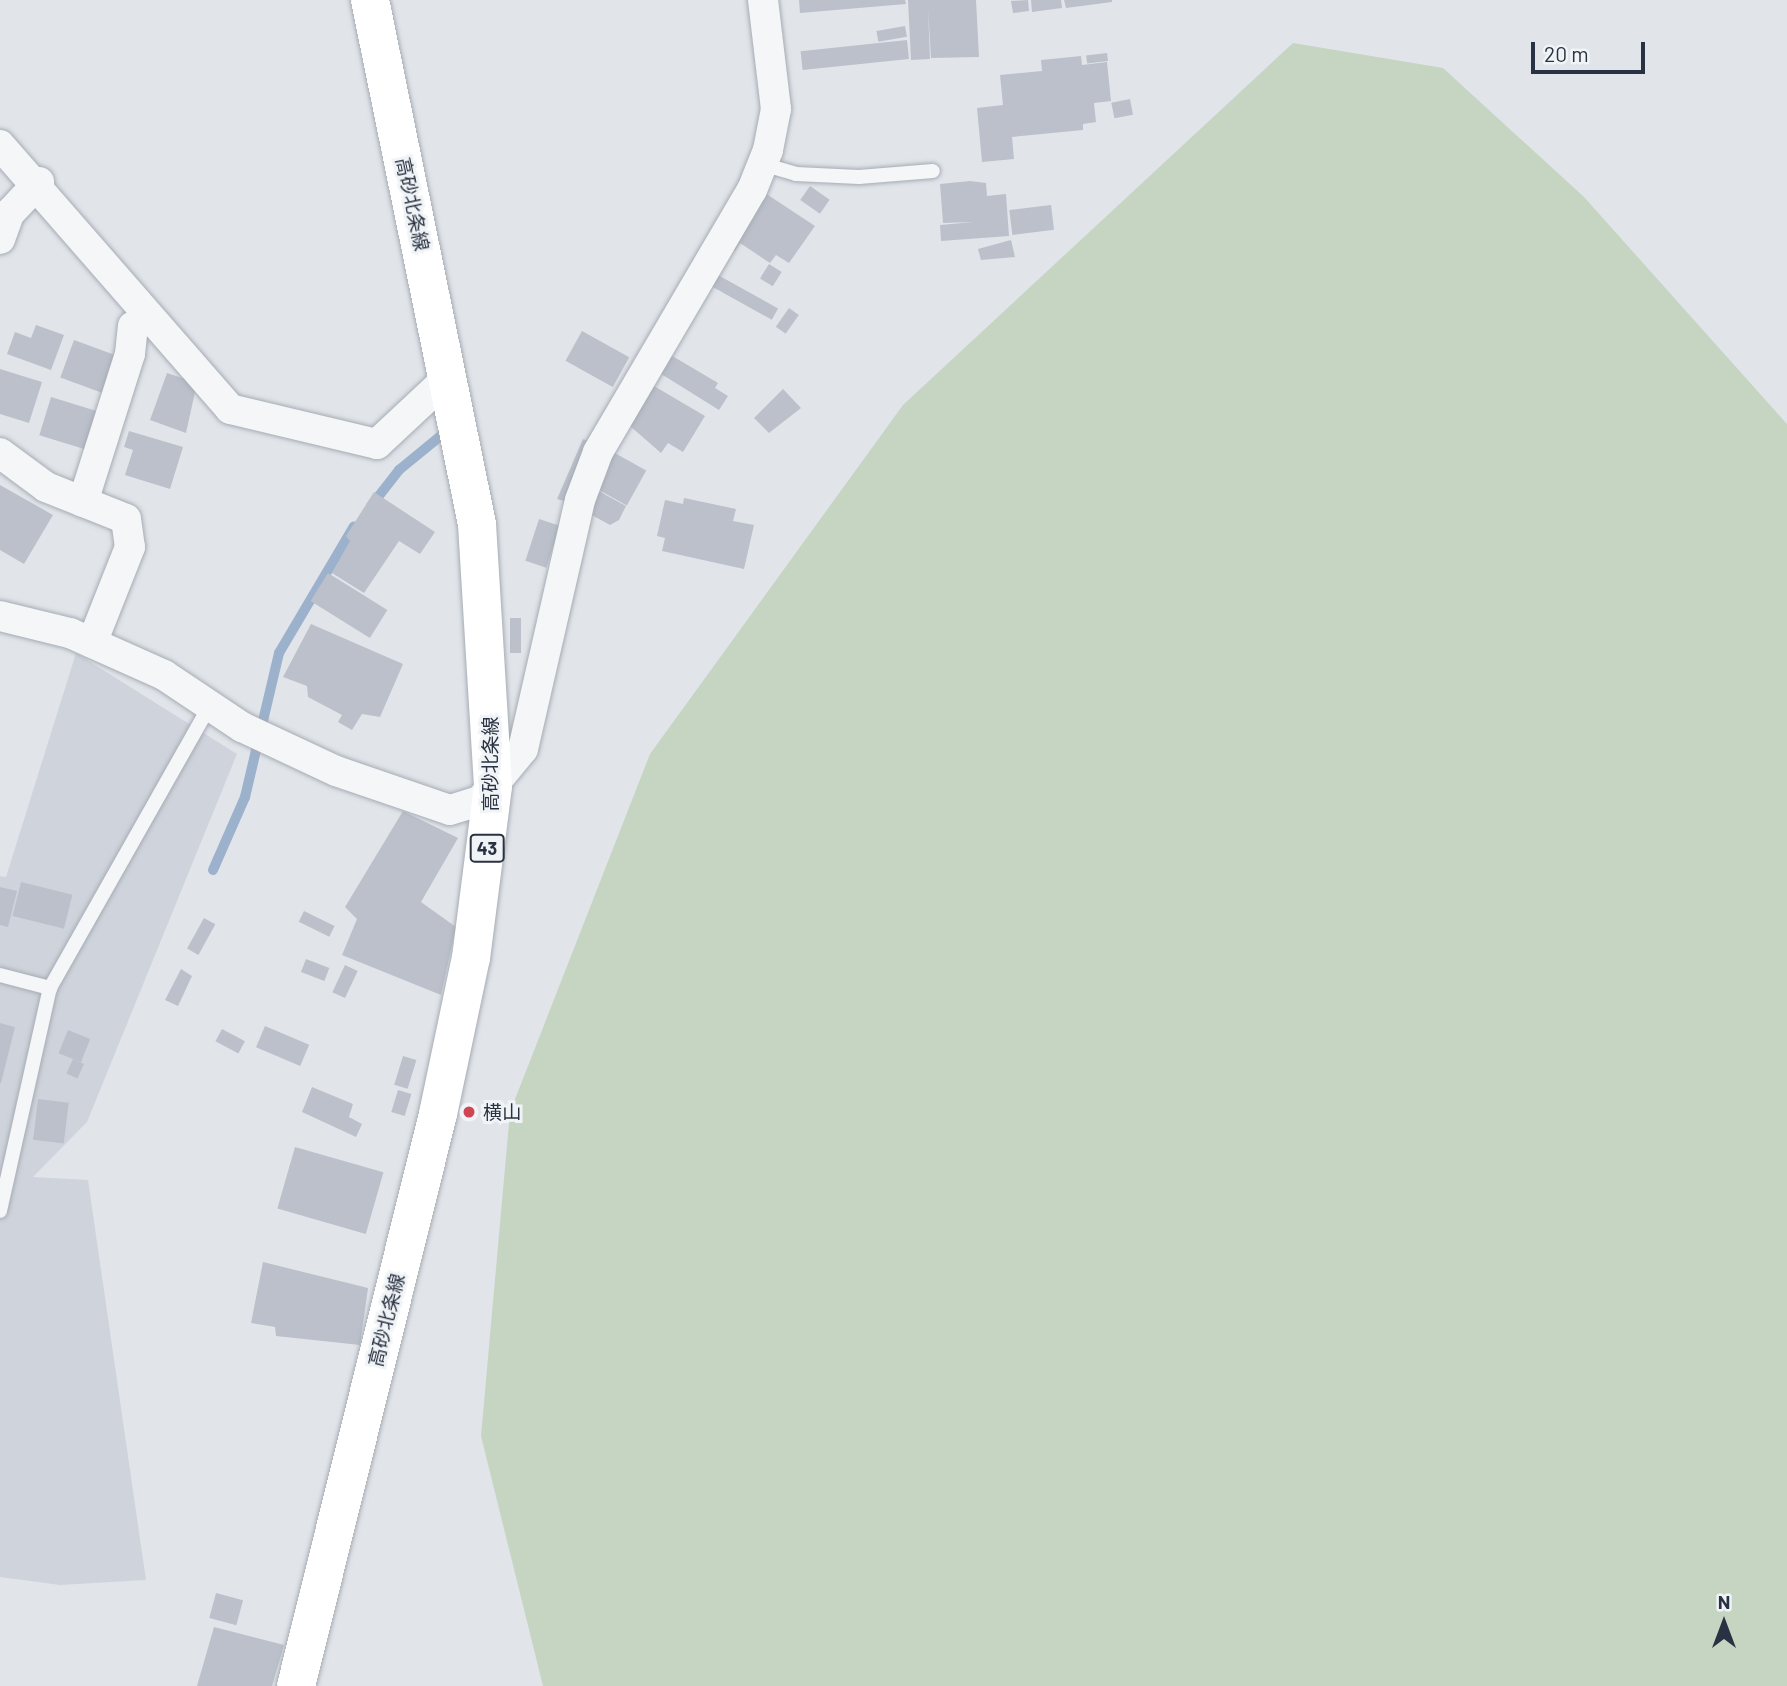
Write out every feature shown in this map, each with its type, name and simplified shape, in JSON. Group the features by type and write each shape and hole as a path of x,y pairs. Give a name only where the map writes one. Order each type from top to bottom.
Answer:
{"main road":[{"name":"高砂北条線","path":"296,1686 438,1114 471,958 493,786 477,524 450,376 370,0"}],"street":[{"path":"0,616 92,643 164,675 242,727 271,741 450,810 470,808 493,786 523,749 589,474 762,164 776,109 763,0"},
{"path":"0,145 38,182 202,384 230,409 377,444 450,376"},
{"path":"0,239 9,214 38,182"},
{"path":"82,502 130,354 133,326"},
{"path":"0,453 46,487 126,519 130,547 92,643"}],"lane":[{"path":"762,164 796,174 859,177 933,171"},
{"path":"0,1212 50,988 210,705"},
{"path":"0,975 50,988"}],"shaded area":[{"path":"76,653 237,754 87,1122 33,1177 88,1180 146,1580 60,1585 0,1577 0,876 6,877"}],"green space":[{"path":"1293,43 1443,68 1584,197 1787,424 1787,1686 543,1686 481,1436 510,1112 650,754 903,405"}],"building":[{"path":"799,0 905,0 906,4 800,13"},
{"path":"908,0 976,0 979,57 931,58 928,8 930,59 911,60"},
{"path":"1028,0 1029,11 1013,13 1011,1"},
{"path":"1031,0 1061,0 1062,8 1032,12"},
{"path":"1064,0 1112,0 1112,2 1066,8"},
{"path":"905,26 907,37 878,42 876,31"},
{"path":"907,40 909,59 803,70 801,51"},
{"path":"1107,53 1108,61 1087,63 1086,56"},
{"path":"1081,56 1082,65 1107,62 1111,101 1094,103 1096,122 1083,124 1083,130 1012,137 1014,159 982,162 977,108 1003,105 1000,75 1042,71 1041,60"},
{"path":"1130,99 1133,115 1114,118 1111,103"},
{"path":"970,181 986,183 987,196 1006,194 1009,236 941,241 940,225 974,222 943,223 940,184"},
{"path":"810,186 830,200 820,214 800,200"},
{"path":"765,193 815,226 789,263 776,255 770,263 740,243 735,251 728,247"},
{"path":"1051,205 1054,230 1012,235 1009,210"},
{"path":"1011,240 1015,257 981,260 978,249"},
{"path":"769,264 782,272 773,286 760,278"},
{"path":"716,274 778,308 772,320 710,285"},
{"path":"789,308 799,315 786,334 776,327"},
{"path":"36,325 64,335 51,370 7,354 15,332 31,338"},
{"path":"582,331 629,357 613,387 566,361"},
{"path":"74,340 116,355 103,393 60,378"},
{"path":"669,354 718,383 715,388 728,396 719,410 658,372"},
{"path":"0,369 42,382 29,423 0,414"},
{"path":"167,373 197,383 186,433 150,420"},
{"path":"654,386 705,416 683,452 668,443 661,453 630,426"},
{"path":"783,389 801,408 769,433 754,418"},
{"path":"51,397 101,412 89,450 39,435"},
{"path":"129,431 183,447 170,489 125,475 133,450 124,447"},
{"path":"583,439 590,442 567,502 557,499"},
{"path":"613,452 646,470 627,505 594,487"},
{"path":"0,485 53,515 24,564 0,550"},
{"path":"595,489 626,506 619,520 610,525 590,514"},
{"path":"374,492 435,532 420,554 399,541 364,593 332,573 350,541 346,536"},
{"path":"684,498 736,509 733,521 754,525 744,569 662,551 665,538 657,536 665,500 683,504"},
{"path":"539,519 560,526 546,568 525,561"},
{"path":"328,573 387,610 370,638 311,601"},
{"path":"510,618 521,618 521,653 510,653"},
{"path":"311,624 403,664 380,717 362,714 352,730 338,722 342,715 308,697 307,686 283,677"},
{"path":"403,811 458,838 421,902 456,927 441,995 342,955 357,919 345,907"},
{"path":"21,882 72,895 64,929 13,916"},
{"path":"0,887 17,891 8,927 0,925"},
{"path":"304,911 335,926 329,937 299,922"},
{"path":"204,918 215,924 198,955 187,949"},
{"path":"306,959 329,968 324,981 301,972"},
{"path":"345,965 358,971 345,998 332,992"},
{"path":"181,969 192,976 178,1006 165,1000"},
{"path":"0,1023 15,1027 1,1083 0,1083"},
{"path":"265,1026 309,1045 300,1066 256,1047"},
{"path":"222,1029 245,1041 238,1054 215,1041"},
{"path":"68,1030 90,1039 81,1062 59,1053"},
{"path":"403,1056 416,1060 408,1089 394,1085"},
{"path":"73,1059 84,1064 77,1078 66,1074"},
{"path":"312,1087 353,1104 349,1117 362,1124 356,1137 302,1112"},
{"path":"398,1090 411,1094 405,1116 391,1112"},
{"path":"38,1099 69,1103 64,1143 33,1140"},
{"path":"295,1147 383,1172 366,1234 277,1209"},
{"path":"263,1262 368,1288 360,1345 276,1336 275,1327 251,1323"},
{"path":"216,1593 243,1600 236,1625 209,1618"},
{"path":"214,1627 284,1645 272,1686 197,1686"}],"waterway":[{"path":"371,506 399,470 443,434"},
{"path":"213,870 245,797 279,653 354,526"}],"place":[{"name":"横山","path":"469,1112"}]}
